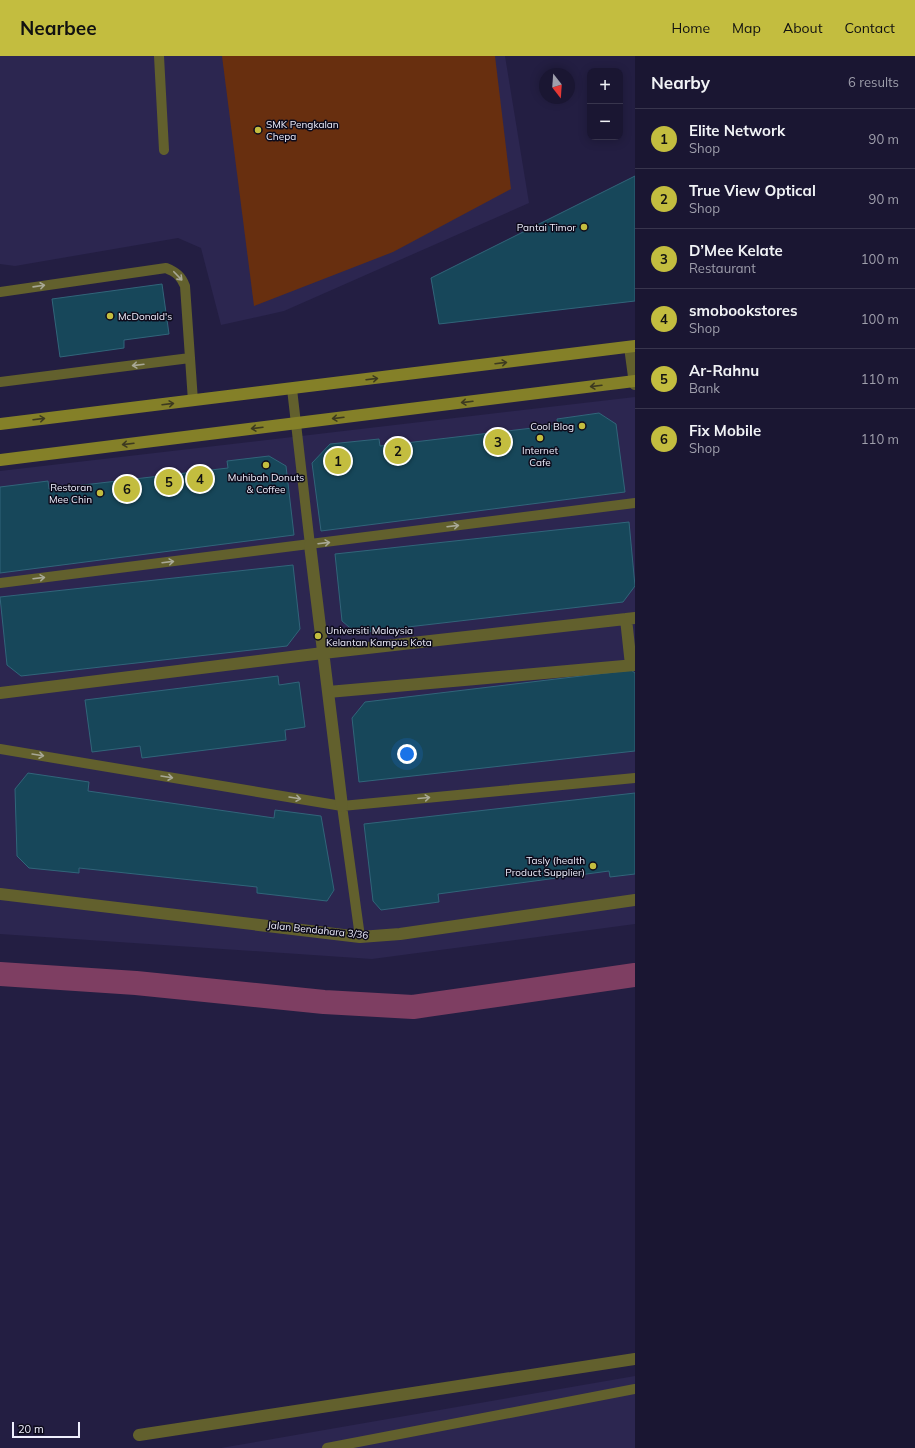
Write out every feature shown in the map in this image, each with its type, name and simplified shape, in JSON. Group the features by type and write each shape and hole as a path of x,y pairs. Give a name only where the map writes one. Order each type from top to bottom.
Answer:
{"street":[{"path":"0,424 632,346 635,384"},
{"path":"0,460 635,381"},
{"path":"310,545 342,806"},
{"path":"0,693 323,653 631,619 633,665 328,692"},
{"name":"Jalan Bendahara 3/36","path":"0,894 360,936 400,934 635,900"},
{"path":"139,1434 635,1359"}],"lane":[{"path":"159,56 164,150"},
{"path":"0,292 166,268 176,272 186,286 194,401"},
{"path":"0,382 190,358"},
{"path":"292,389 310,545"},
{"path":"0,583 635,503"},
{"path":"0,749 342,806 635,778"},
{"path":"342,806 360,936"},
{"path":"327,1448 635,1389"}],"shaded area":[{"name":"SMK Pengkalan Chepa","path":"0,56 505,56 529,203 284,311 221,325 201,248 178,238 15,266 0,264"},
{"path":"222,56 495,56 511,189 393,252 254,306"},
{"path":"635,397 635,924 372,959 0,934 0,471"},
{"path":"635,1376 635,1448 221,1448"}],"building":[{"name":"Pantai Timor","path":"635,176 635,301 439,324 431,278"},
{"name":"McDonald's","path":"162,284 169,334 124,340 124,348 60,357 52,299"},
{"path":"599,413 616,424 625,492 321,531 312,463 330,444 379,439 380,446 558,425 557,419"},
{"path":"269,456 286,466 294,535 0,573 0,487 48,481 49,489 228,468 227,461"},
{"path":"629,522 635,586 623,602 356,633 342,621 335,554"},
{"path":"293,565 300,629 287,646 21,676 7,665 0,597"},
{"path":"631,670 635,673 635,751 359,782 352,718 365,702"},
{"path":"278,676 279,685 299,682 305,727 285,730 286,740 142,758 140,746 92,752 85,700"},
{"path":"28,773 89,782 88,791 274,818 275,810 321,816 334,890 327,901 257,893 257,887 79,868 79,873 29,868 17,856 15,789"},
{"path":"635,793 635,874 610,877 609,871 438,894 439,902 381,910 373,901 364,824"}],"waterway":[{"path":"0,974 136,983 324,1002 413,1007 635,975"}],"place":[{"name":"SMK Pengkalan Chepa","path":"258,130"},
{"name":"Pantai Timor","path":"584,227"},
{"name":"McDonald's","path":"110,316"},
{"name":"Cool Blog","path":"582,426"},
{"name":"Internet Cafe","path":"540,438"},
{"name":"D’Mee Kelate","path":"498,442"},
{"name":"True View Optical","path":"398,451"},
{"name":"Elite Network","path":"338,461"},
{"name":"Muhibah Donuts & Coffee","path":"266,465"},
{"name":"smobookstores","path":"200,479"},
{"name":"Ar-Rahnu","path":"169,482"},
{"name":"Fix Mobile","path":"127,489"},
{"name":"Restoran Mee Chin","path":"100,493"},
{"name":"Universiti Malaysia Kelantan Kampus Kota","path":"318,636"},
{"name":"Tasly (health Product Supplier)","path":"593,866"}]}
